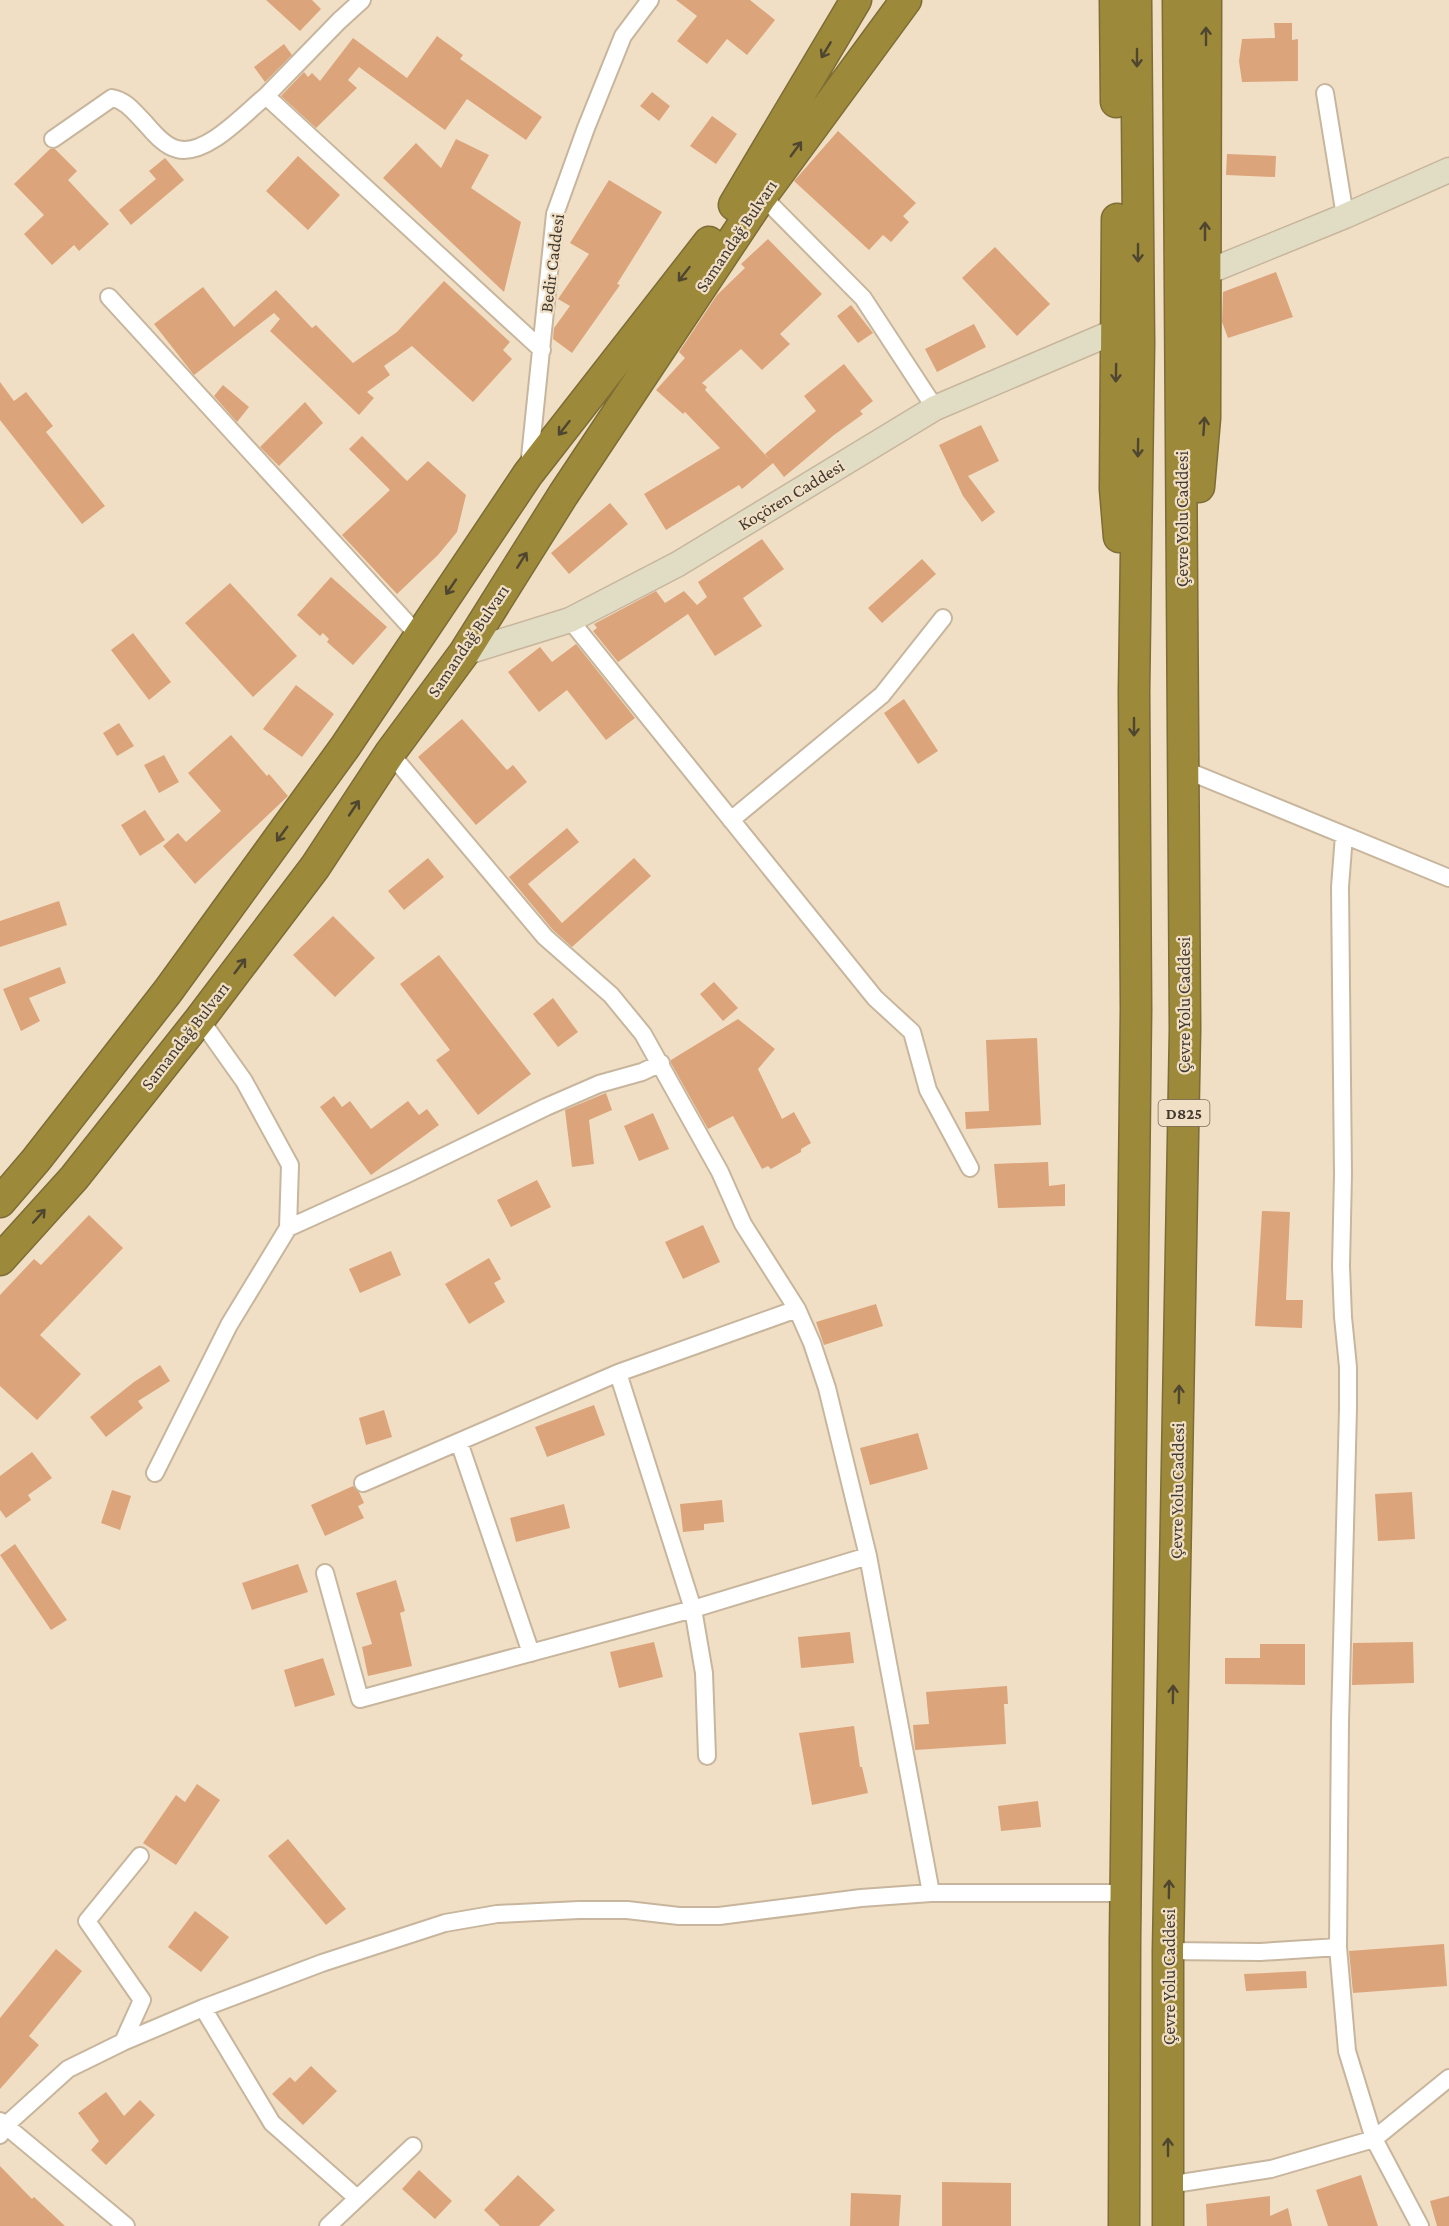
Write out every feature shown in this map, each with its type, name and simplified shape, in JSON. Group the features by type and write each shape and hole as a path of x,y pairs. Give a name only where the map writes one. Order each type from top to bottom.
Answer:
{"highway":[{"name":"Samandağ Bulvarı","path":"0,1202 36,1160 175,982 345,747 528,474 720,228 856,0"},
{"name":"Samandağ Bulvarı","path":"0,1260 74,1178 200,1019 315,867 390,753 464,653 575,476 762,196 906,0"},
{"path":"1115,0 1115,489 1134,692"},
{"name":"D825","path":"1124,2226 1136,1009 1134,692 1139,343 1136,0"},
{"name":"Çevre Yolu Caddesi","path":"1168,2226 1168,1951 1185,1041 1178,0"},
{"path":"1183,672 1205,418 1206,0"}],"street":[{"path":"52,139 112,98 123,100 160,140 175,149 197,148 209,143 266,96 362,0"},
{"name":"Bedir Caddesi","path":"528,474 555,214 623,36 650,0"},
{"path":"1325,93 1345,216"},
{"path":"266,96 542,350"},
{"path":"1205,273 1345,216 1449,170"},
{"path":"762,196 863,298 935,408"},
{"path":"109,297 418,635"},
{"name":"Koçören Caddesi","path":"464,653 570,620 678,564 935,408 1116,331"},
{"path":"731,820 882,695 943,618"},
{"path":"570,620 875,998 912,1032 928,1090 970,1168"},
{"path":"390,753 545,937 611,995 643,1034 720,1172 743,1224 797,1309 812,1343 827,1388 868,1556 931,1893"},
{"path":"1184,769 1449,878"},
{"path":"1344,835 1340,887 1343,1174 1341,1266 1342,1317 1348,1367 1348,1408 1340,1722 1338,1947 1347,2051 1374,2139 1420,2226"},
{"path":"155,1473 229,1325 288,1228 290,1165 244,1081 200,1019"},
{"path":"288,1228 557,1102 599,1084 642,1072 661,1063"},
{"path":"363,1483 618,1373 797,1309"},
{"path":"618,1373 693,1609 704,1673 707,1756"},
{"path":"459,1442 531,1653"},
{"path":"324,1573 360,1699 693,1609 868,1556"},
{"path":"123,2042 142,2000 87,1921 140,1856"},
{"path":"126,2226 2,2127 69,2069 123,2042 203,2008 322,1963 445,1923 497,1914 627,1910 679,1916 719,1916 861,1898 931,1893 1126,1893"},
{"path":"1168,1951 1260,1952 1338,1947"},
{"path":"203,2008 272,2123 357,2198"},
{"path":"1168,2185 1271,2169 1374,2139 1449,2078"},
{"path":"328,2226 413,2146"}],"building":[{"path":"266,0 312,0 321,9 300,31"},
{"path":"676,0 750,0 775,20 747,55 727,39 707,64 677,41 697,16"},
{"path":"1274,23 1292,23 1292,40 1298,39 1298,81 1242,82 1239,61 1242,39 1275,38"},
{"path":"437,36 463,55 460,59 542,117 526,140 467,99 445,130 359,67 348,80 357,88 316,128 281,96 304,72 308,77 312,73 320,81 353,38 407,78"},
{"path":"284,44 292,55 265,82 254,67"},
{"path":"652,92 670,106 659,121 640,106"},
{"path":"712,116 737,134 716,164 690,146"},
{"path":"838,131 916,203 903,216 909,222 891,242 883,235 869,250 794,181"},
{"path":"456,139 489,155 471,188 521,222 504,292 383,178 416,143 441,168"},
{"path":"50,149 55,149 77,171 68,180 109,224 79,251 74,245 52,265 24,234 44,215 14,184"},
{"path":"1227,154 1276,156 1275,177 1226,175"},
{"path":"298,156 340,195 308,230 266,191"},
{"path":"165,158 184,180 131,225 119,210 156,179 149,171"},
{"path":"609,180 662,212 617,284 620,285 572,353 553,339 554,328 570,306 558,299 589,254 570,243"},
{"path":"768,239 822,294 780,334 790,344 762,370 741,349 702,383 707,387 705,390 770,460 765,454 816,411 804,396 844,364 873,401 860,411 863,414 784,477 773,463 742,489 739,485 666,530 644,494 720,448 685,412 683,414 656,390 685,358 679,352 717,295 745,268 741,264"},
{"path":"995,247 1050,304 1017,336 962,278"},
{"path":"1276,272 1293,317 1228,338 1222,322 1223,292"},
{"path":"444,281 510,342 503,350 512,359 473,402 412,346 384,366 390,375 367,392 374,398 359,415 270,331 280,319 274,313 194,375 154,324 203,287 234,327 276,290 312,328 316,325 353,363 397,332"},
{"path":"851,305 873,333 858,343 837,316"},
{"path":"974,324 986,347 937,372 925,349"},
{"path":"0,382 14,401 26,392 53,426 46,432 105,506 82,524 0,420"},
{"path":"223,385 249,407 237,422 214,396"},
{"path":"305,402 323,423 279,466 260,447"},
{"path":"981,425 999,461 968,476 995,512 982,522 963,496 939,445"},
{"path":"362,436 407,481 428,461 466,495 457,532 438,555 397,594 342,535 390,490 349,449"},
{"path":"610,503 628,524 569,574 551,553"},
{"path":"762,539 784,569 743,598 762,626 715,656 688,614 618,662 593,631 597,628 594,624 656,591 665,603 684,591 697,605 707,597 698,582"},
{"path":"922,559 936,574 882,623 868,608"},
{"path":"331,577 387,627 353,665 327,642 329,639 323,633 320,636 297,615"},
{"path":"230,583 297,656 253,697 185,623"},
{"path":"133,633 171,682 149,700 111,650"},
{"path":"576,644 635,718 606,740 567,690 539,712 508,672 540,647 552,662"},
{"path":"296,685 334,714 302,757 263,729"},
{"path":"904,699 938,751 918,764 884,713"},
{"path":"462,719 507,770 513,765 527,782 476,825 418,757"},
{"path":"119,723 134,746 117,756 103,733"},
{"path":"231,735 288,796 195,884 163,846 178,833 186,842 221,811 188,773"},
{"path":"164,755 179,782 159,793 144,765"},
{"path":"145,810 165,840 140,856 121,825"},
{"path":"567,828 579,842 528,884 562,923 634,858 651,876 572,947 553,930 509,877"},
{"path":"428,858 444,877 404,910 388,891"},
{"path":"59,901 67,925 0,947 0,921"},
{"path":"333,916 375,958 335,997 293,955"},
{"path":"439,955 531,1074 478,1115 436,1060 450,1050 400,984"},
{"path":"60,967 66,983 29,998 40,1021 21,1031 3,989"},
{"path":"714,982 738,1008 723,1021 700,994"},
{"path":"553,998 578,1032 558,1047 533,1014"},
{"path":"738,1019 775,1049 758,1069 782,1119 794,1112 811,1143 801,1149 801,1152 771,1169 768,1166 762,1169 733,1116 708,1129 671,1063 671,1060"},
{"path":"1037,1038 1041,1125 966,1129 965,1112 989,1111 986,1040"},
{"path":"606,1093 612,1110 589,1120 594,1164 572,1167 565,1110"},
{"path":"334,1096 342,1107 350,1101 371,1129 408,1101 419,1115 427,1109 439,1125 371,1175 320,1107"},
{"path":"653,1113 669,1149 639,1161 624,1126"},
{"path":"1048,1162 1049,1186 1065,1184 1065,1206 998,1208 994,1164"},
{"path":"537,1180 551,1207 511,1227 497,1200"},
{"path":"1262,1211 1290,1212 1286,1300 1303,1300 1302,1328 1255,1326"},
{"path":"89,1215 123,1248 40,1335 81,1374 37,1420 0,1386 0,1295 34,1259 41,1265"},
{"path":"703,1225 720,1262 683,1279 665,1242"},
{"path":"391,1251 401,1275 360,1293 349,1269"},
{"path":"489,1258 501,1279 494,1283 505,1302 469,1324 445,1284"},
{"path":"876,1304 883,1326 824,1345 816,1322"},
{"path":"160,1365 170,1381 138,1401 143,1408 106,1437 90,1417 134,1382"},
{"path":"594,1405 605,1435 547,1457 535,1427"},
{"path":"384,1410 392,1437 366,1445 359,1418"},
{"path":"918,1433 928,1469 870,1485 860,1448"},
{"path":"32,1452 52,1478 28,1495 31,1500 6,1518 0,1510 0,1476"},
{"path":"353,1486 364,1503 358,1506 364,1518 325,1536 311,1505"},
{"path":"112,1490 131,1496 120,1530 101,1523"},
{"path":"1412,1492 1415,1539 1378,1541 1375,1494"},
{"path":"722,1500 724,1522 704,1524 704,1530 683,1532 680,1504"},
{"path":"564,1504 570,1528 516,1542 510,1518"},
{"path":"15,1544 67,1620 51,1630 0,1555"},
{"path":"298,1564 308,1592 252,1610 242,1583"},
{"path":"396,1580 405,1611 400,1613 412,1666 368,1676 362,1647 372,1644 356,1593"},
{"path":"850,1632 854,1663 801,1668 798,1637"},
{"path":"654,1642 663,1677 619,1688 610,1652"},
{"path":"1413,1642 1414,1683 1352,1685 1353,1643"},
{"path":"1260,1644 1305,1644 1305,1685 1225,1684 1225,1658 1260,1658"},
{"path":"323,1658 335,1695 295,1707 284,1670"},
{"path":"1007,1686 1008,1704 1004,1704 1006,1744 915,1750 913,1725 929,1724 926,1692"},
{"path":"854,1726 860,1767 862,1767 868,1793 812,1805 799,1733"},
{"path":"197,1784 220,1800 176,1865 143,1843 176,1795 185,1802"},
{"path":"1038,1801 1041,1827 1001,1831 998,1806"},
{"path":"288,1839 346,1909 326,1925 268,1856"},
{"path":"195,1911 229,1937 201,1972 168,1947"},
{"path":"1444,1944 1447,1986 1353,1993 1349,1951"},
{"path":"56,1949 82,1971 29,2036 39,2045 0,2089 0,2018"},
{"path":"1306,1971 1307,1988 1246,1991 1244,1974"},
{"path":"311,2066 337,2091 303,2125 272,2094 290,2077 295,2082"},
{"path":"106,2092 124,2116 140,2100 155,2115 106,2165 91,2150 99,2141 78,2113"},
{"path":"0,2166 32,2199 34,2197 65,2226 0,2226"},
{"path":"419,2170 452,2201 435,2219 402,2189"},
{"path":"518,2175 555,2210 539,2226 500,2226 484,2210"},
{"path":"1361,2175 1378,2226 1328,2226 1316,2190"},
{"path":"942,2182 1011,2183 1011,2226 942,2226"},
{"path":"851,2193 901,2195 899,2226 850,2226"},
{"path":"1270,2196 1270,2216 1288,2208 1292,2226 1207,2226 1206,2204"},
{"path":"1449,2196 1449,2226 1437,2226 1430,2201"}]}
